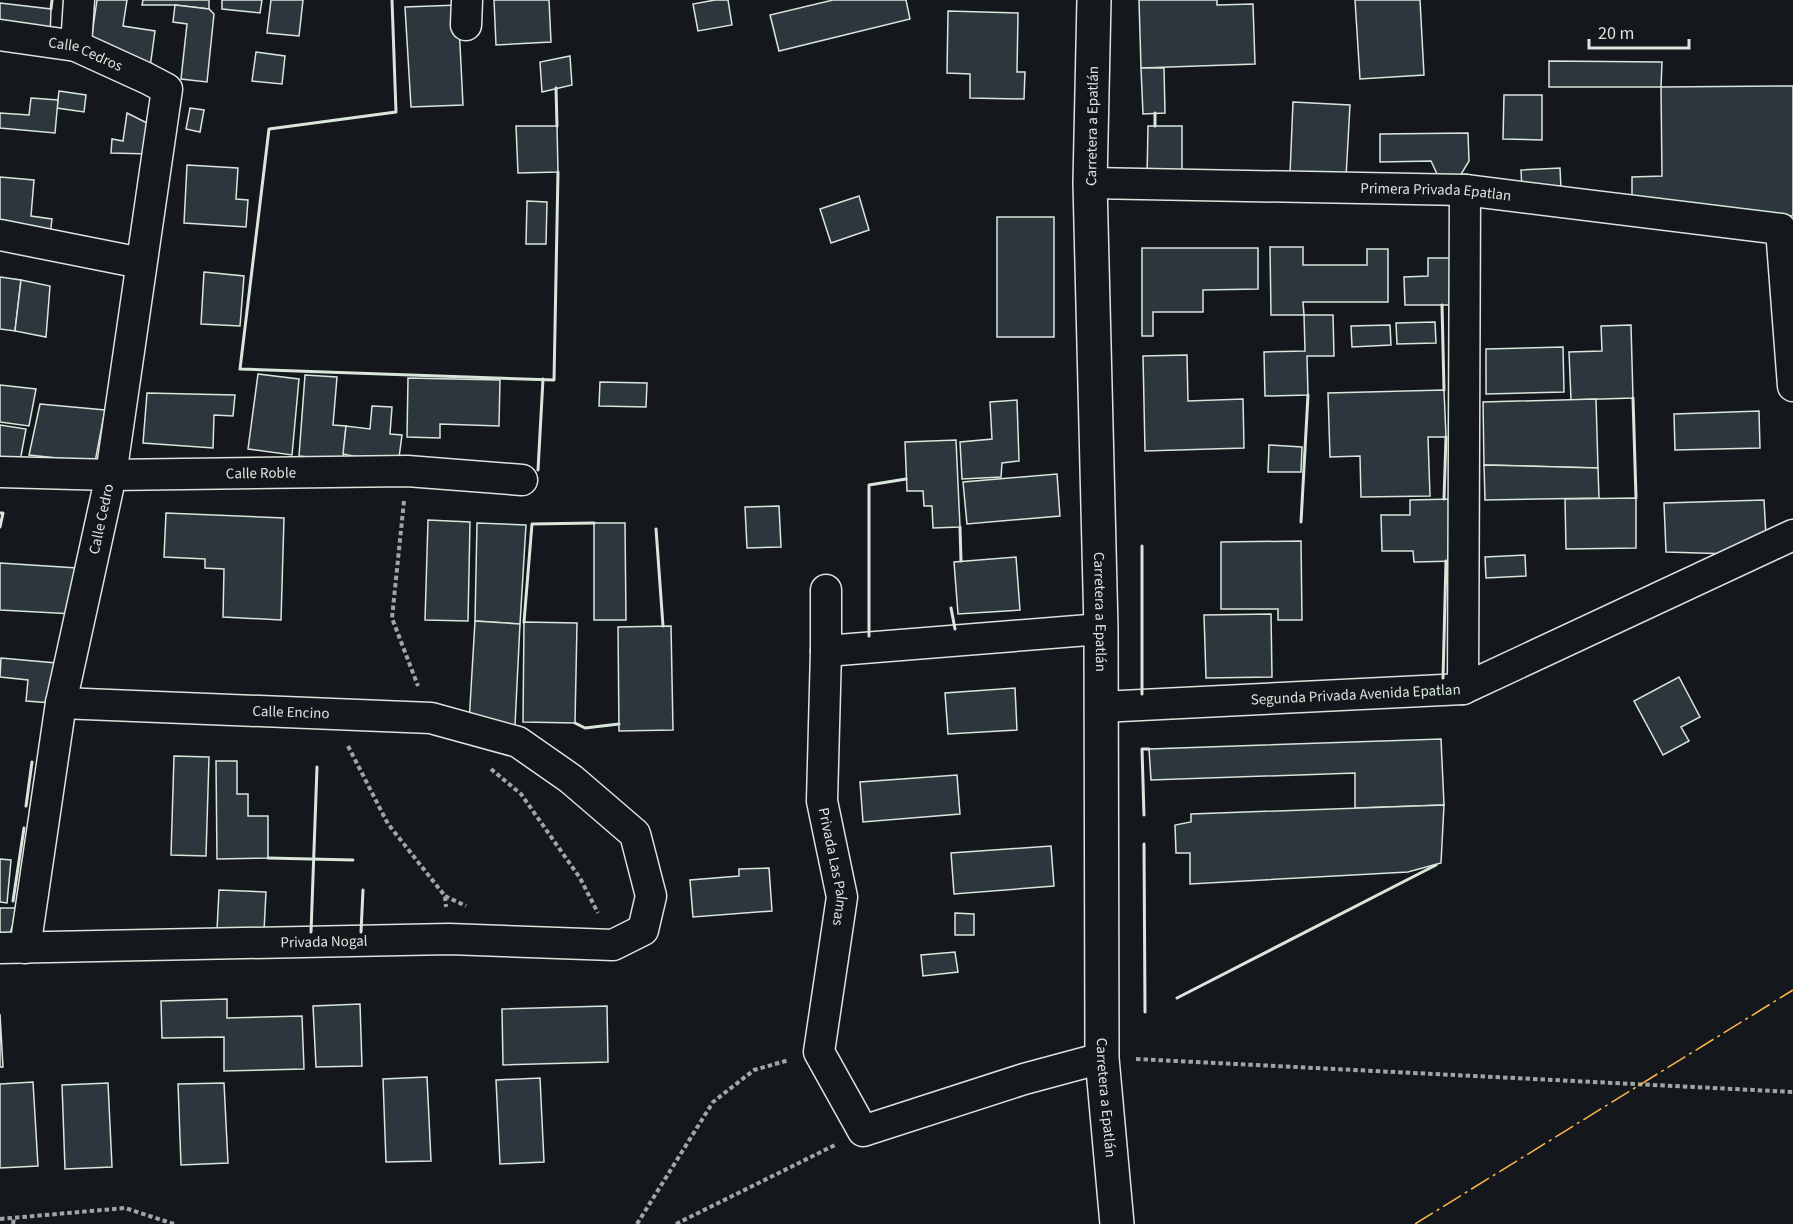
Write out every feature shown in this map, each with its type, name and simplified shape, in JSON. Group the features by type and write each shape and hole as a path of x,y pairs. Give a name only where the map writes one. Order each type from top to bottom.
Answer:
{"main road":[{"name":"Carretera a Epatlán","path":"1094,0 1090,183 1101,628 1102,1058 1117,1224"}],"street":[{"path":"76,46 79,0"},
{"name":"Calle Cedros","path":"0,35 76,46 167,89"},
{"name":"Calle Cedro","path":"13,948 61,703 111,475 167,89"},
{"name":"Primera Privada Epatlan","path":"1090,183 1465,190 1781,229 1793,386"},
{"path":"1463,689 1465,190"},
{"path":"0,235 141,263"},
{"name":"Calle Roble","path":"0,472 111,475 407,471 522,480"},
{"name":"Segunda Privada Avenida Epatlan","path":"1101,707 1463,689 1793,535"},
{"name":"Privada Las Palmas","path":"819,1052 842,897 822,801 826,590"},
{"path":"826,651 1101,628"},
{"name":"Calle Encino","path":"61,703 430,718 518,742 571,779 634,834 651,896 644,930"},
{"name":"Privada Nogal","path":"13,948 449,939 613,945 644,930"},
{"path":"819,1052 863,1131 1024,1079 1102,1058"}],"path":[{"path":"331,714 388,824 445,896 449,939"},
{"path":"637,1224 713,1102 754,1070 819,1052"},
{"path":"1102,1058 1793,1092"},
{"path":"676,1224 863,1131"},
{"path":"0,1219 125,1208 174,1224"},
{"path":"13,1224 14,1218"}],"building":[{"path":"97,0 127,0 123,26 155,31 149,75 90,49"},
{"path":"143,0 209,0 209,9 175,5 142,5"},
{"path":"222,0 262,0 260,13 222,9"},
{"path":"271,0 303,0 299,36 267,33"},
{"path":"494,0 549,0 551,42 496,45"},
{"path":"728,0 732,25 698,31 693,4"},
{"path":"833,0 906,0 910,19 779,51 770,15"},
{"path":"1139,0 1217,0 1217,5 1253,4 1255,64 1141,68"},
{"path":"1355,0 1420,0 1424,75 1360,79"},
{"path":"0,3 51,9 50,38 0,32"},
{"path":"175,5 209,9 214,14 207,82 181,79 187,24 173,22"},
{"path":"458,5 463,105 411,107 405,7"},
{"path":"948,11 1018,13 1017,72 1025,72 1024,99 970,98 970,74 947,73"},
{"path":"256,52 285,56 282,84 252,81"},
{"path":"570,56 572,85 542,92 540,62"},
{"path":"1549,61 1662,62 1661,87 1549,87"},
{"path":"1141,68 1164,68 1165,113 1143,114"},
{"path":"1793,86 1793,216 1632,206 1632,177 1662,176 1661,87"},
{"path":"59,91 86,95 84,112 57,108"},
{"path":"1504,95 1542,95 1542,140 1503,139"},
{"path":"31,98 58,100 55,133 0,128 0,113 29,115"},
{"path":"1293,102 1350,105 1346,177 1290,174"},
{"path":"190,108 204,110 200,132 186,129"},
{"path":"127,113 155,127 151,154 111,153 112,139 123,141"},
{"path":"516,126 557,126 558,172 518,173"},
{"path":"1148,126 1182,126 1182,177 1147,177"},
{"path":"1468,133 1469,161 1460,176 1438,176 1431,161 1380,162 1380,134"},
{"path":"187,165 238,168 236,199 248,200 246,227 184,223"},
{"path":"1560,168 1561,189 1522,191 1521,170"},
{"path":"0,177 34,180 31,216 52,219 50,235 0,231"},
{"path":"859,196 869,230 831,243 820,209"},
{"path":"527,201 547,202 546,244 526,244"},
{"path":"997,217 1054,217 1054,337 997,337"},
{"path":"1270,247 1303,247 1303,265 1367,265 1367,249 1388,249 1388,302 1303,302 1304,315 1271,315"},
{"path":"1142,248 1258,248 1258,289 1203,290 1203,312 1153,312 1153,336 1142,336"},
{"path":"1428,258 1455,258 1456,305 1405,305 1404,277 1428,276"},
{"path":"204,272 244,276 240,326 201,324"},
{"path":"0,277 21,280 15,331 0,329"},
{"path":"21,280 50,286 46,337 15,331"},
{"path":"1304,315 1333,315 1334,356 1307,356 1308,395 1265,396 1264,352 1305,351"},
{"path":"1435,322 1436,343 1397,344 1396,323"},
{"path":"1390,325 1391,345 1352,347 1351,326"},
{"path":"1631,325 1633,398 1571,400 1569,352 1602,351 1601,326"},
{"path":"1563,347 1564,392 1486,394 1486,349"},
{"path":"1187,355 1188,401 1243,399 1244,448 1145,451 1143,356"},
{"path":"258,374 299,379 292,455 248,449"},
{"path":"305,375 337,377 333,425 346,426 343,461 299,456"},
{"path":"408,378 500,380 499,426 440,424 440,438 407,437"},
{"path":"600,382 647,383 646,407 599,406"},
{"path":"0,385 36,389 29,426 0,422"},
{"path":"1444,390 1446,437 1428,437 1430,496 1361,497 1360,456 1330,457 1328,393"},
{"path":"147,393 235,395 233,416 214,415 213,448 143,443"},
{"path":"1596,399 1598,468 1484,465 1483,402"},
{"path":"1017,400 1019,461 1002,463 1001,477 962,479 960,442 992,439 990,402"},
{"path":"40,404 105,410 95,462 29,455"},
{"path":"372,406 392,407 390,434 402,435 398,465 343,454 346,426 370,429"},
{"path":"1759,411 1760,448 1675,450 1674,414"},
{"path":"0,425 26,429 18,472 0,469"},
{"path":"956,440 960,527 933,528 932,506 924,506 923,491 907,491 905,442"},
{"path":"1269,445 1302,447 1301,472 1268,472"},
{"path":"1484,465 1598,468 1599,498 1485,500"},
{"path":"1057,474 1060,516 967,524 963,482"},
{"path":"1636,498 1636,548 1566,549 1565,499"},
{"path":"1453,499 1456,561 1414,562 1413,551 1382,551 1381,515 1410,515 1410,500"},
{"path":"1764,500 1766,536 1732,554 1666,552 1664,503"},
{"path":"779,506 781,547 747,548 745,507"},
{"path":"166,513 284,518 281,620 223,617 224,569 205,568 205,559 164,557"},
{"path":"428,520 470,522 468,621 425,620"},
{"path":"477,523 526,525 520,624 475,621"},
{"path":"594,523 625,523 626,620 594,620"},
{"path":"1301,541 1302,620 1278,620 1278,609 1221,609 1221,542"},
{"path":"1525,555 1526,576 1486,578 1485,557"},
{"path":"1016,557 1020,610 958,614 954,562"},
{"path":"0,563 77,568 74,614 0,610"},
{"path":"1271,614 1272,677 1206,678 1204,615"},
{"path":"475,621 520,624 515,725 469,723"},
{"path":"524,622 577,623 575,723 523,722"},
{"path":"671,626 673,730 619,731 618,627"},
{"path":"1,658 56,663 52,703 26,701 28,680 0,677"},
{"path":"1679,677 1700,717 1681,727 1689,741 1663,755 1634,701"},
{"path":"1015,688 1017,730 948,734 945,693"},
{"path":"1441,739 1444,805 1355,808 1355,773 1151,780 1149,749"},
{"path":"174,756 209,757 206,856 171,855"},
{"path":"216,761 237,761 237,794 248,794 248,816 268,816 268,858 217,859"},
{"path":"957,775 960,814 863,822 860,782"},
{"path":"1444,805 1441,863 1408,872 1190,884 1190,853 1176,853 1175,825 1191,822 1191,814"},
{"path":"1051,846 1054,886 954,894 951,853"},
{"path":"0,859 11,860 7,903 0,902"},
{"path":"769,868 772,911 693,917 690,880 739,876 739,869"},
{"path":"219,890 266,892 264,931 217,930"},
{"path":"0,908 20,908 19,927 12,927 8,940 0,940"},
{"path":"955,913 974,914 974,935 955,935"},
{"path":"955,952 958,972 923,976 921,955"},
{"path":"227,999 227,1018 302,1016 304,1069 224,1071 224,1037 162,1038 161,1001"},
{"path":"360,1004 362,1066 316,1067 313,1006"},
{"path":"607,1006 608,1062 503,1065 502,1009"},
{"path":"0,1014 3,1067 0,1067"},
{"path":"427,1077 431,1161 386,1162 383,1079"},
{"path":"540,1078 544,1162 500,1164 496,1080"},
{"path":"33,1082 38,1166 0,1168 0,1084"},
{"path":"108,1083 112,1167 65,1169 62,1085"},
{"path":"224,1083 228,1163 181,1165 178,1084"}],"wall":[{"path":"51,9 52,0"},
{"path":"392,0 396,112 269,129 240,369 554,380 558,172"},
{"path":"556,88 557,126"},
{"path":"1155,113 1155,126"},
{"path":"1442,305 1444,390"},
{"path":"538,470 543,379"},
{"path":"1301,522 1308,395"},
{"path":"1633,398 1636,498"},
{"path":"1444,499 1446,437"},
{"path":"869,636 869,485 906,479"},
{"path":"0,513 3,513 0,527"},
{"path":"524,622 532,524 594,523"},
{"path":"960,527 961,561"},
{"path":"656,529 663,626"},
{"path":"1142,546 1142,694"},
{"path":"1443,678 1446,561"},
{"path":"951,608 955,629"},
{"path":"575,723 585,728 619,724"},
{"path":"1144,815 1142,749 1149,749"},
{"path":"26,806 32,762"},
{"path":"311,932 317,767"},
{"path":"13,901 24,828"},
{"path":"1144,844 1145,1012"},
{"path":"268,858 353,860"},
{"path":"1177,998 1436,865"},
{"path":"361,932 363,890"}],"power":[{"path":"1415,1224 1793,990"}]}
